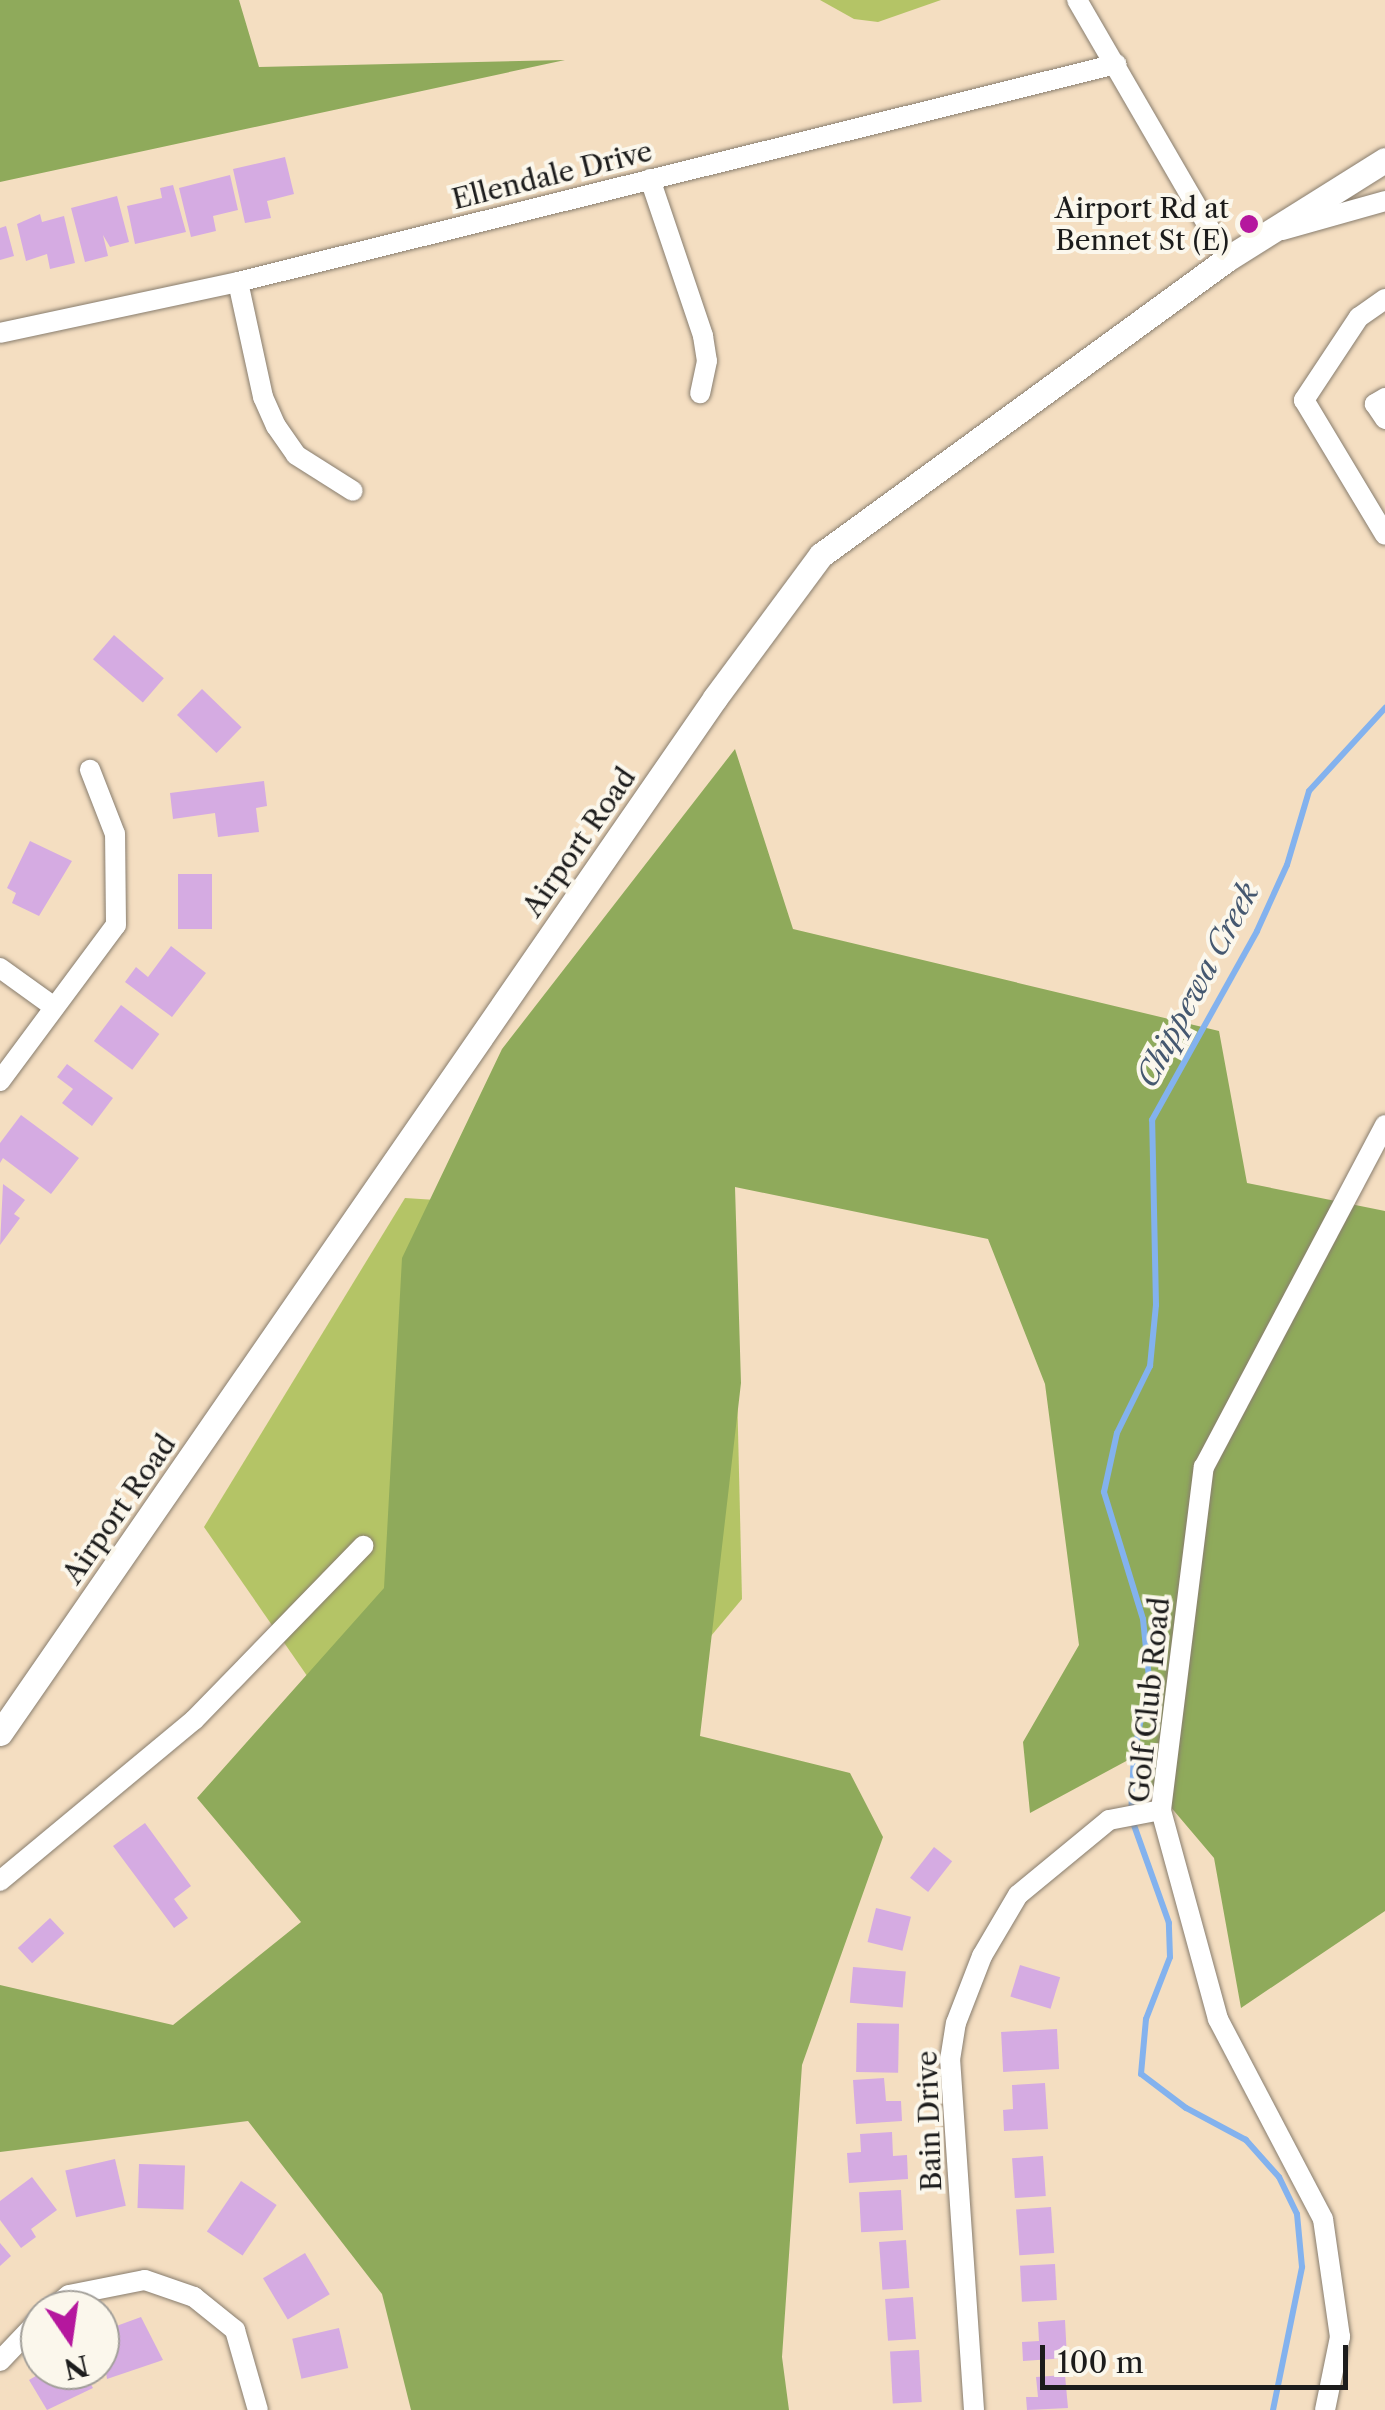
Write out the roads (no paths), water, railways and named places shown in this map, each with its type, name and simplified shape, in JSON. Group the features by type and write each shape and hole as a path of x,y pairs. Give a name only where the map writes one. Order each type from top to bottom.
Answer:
{"main road":[{"name":"Airport Road","path":"0,1734 714,698 821,555 1227,259 1385,160"}],"street":[{"path":"1078,0 1227,259"},
{"name":"Ellendale Drive","path":"0,333 238,282 1116,64"},
{"path":"650,179 703,336 707,361 700,393"},
{"path":"1270,234 1385,201"},
{"path":"238,282 262,397 276,426 296,455 353,491"},
{"path":"1385,300 1359,316 1304,400 1385,536"},
{"path":"1385,398 1375,404 1385,420"},
{"path":"0,1081 116,925 114,834 90,770"},
{"path":"0,968 54,1007"},
{"name":"Golf Club Road","path":"1325,2410 1340,2337 1323,2220 1218,2019 1151,1811 1204,1468 1385,1125"},
{"path":"2,1876 194,1720 362,1546"},
{"name":"Bain Drive","path":"974,2410 950,2060 956,2023 982,1956 1018,1895 1109,1820 1151,1811"},
{"path":"94,2290 145,2280 194,2298 236,2330 258,2410"},
{"path":"0,2361 20,2340"}],"waterway":[{"name":"Chippewa Creek","path":"1273,2410 1302,2267 1297,2214 1279,2177 1246,2140 1186,2108 1141,2074 1146,2019 1170,1957 1169,1923 1131,1817 1134,1754 1149,1678 1143,1619 1104,1492 1117,1433 1150,1366 1156,1305 1152,1120 1257,931 1287,865 1309,791 1385,708"}],"place":[{"name":"Airport Rd at Bennet St (E)","path":"1249,224"}]}
